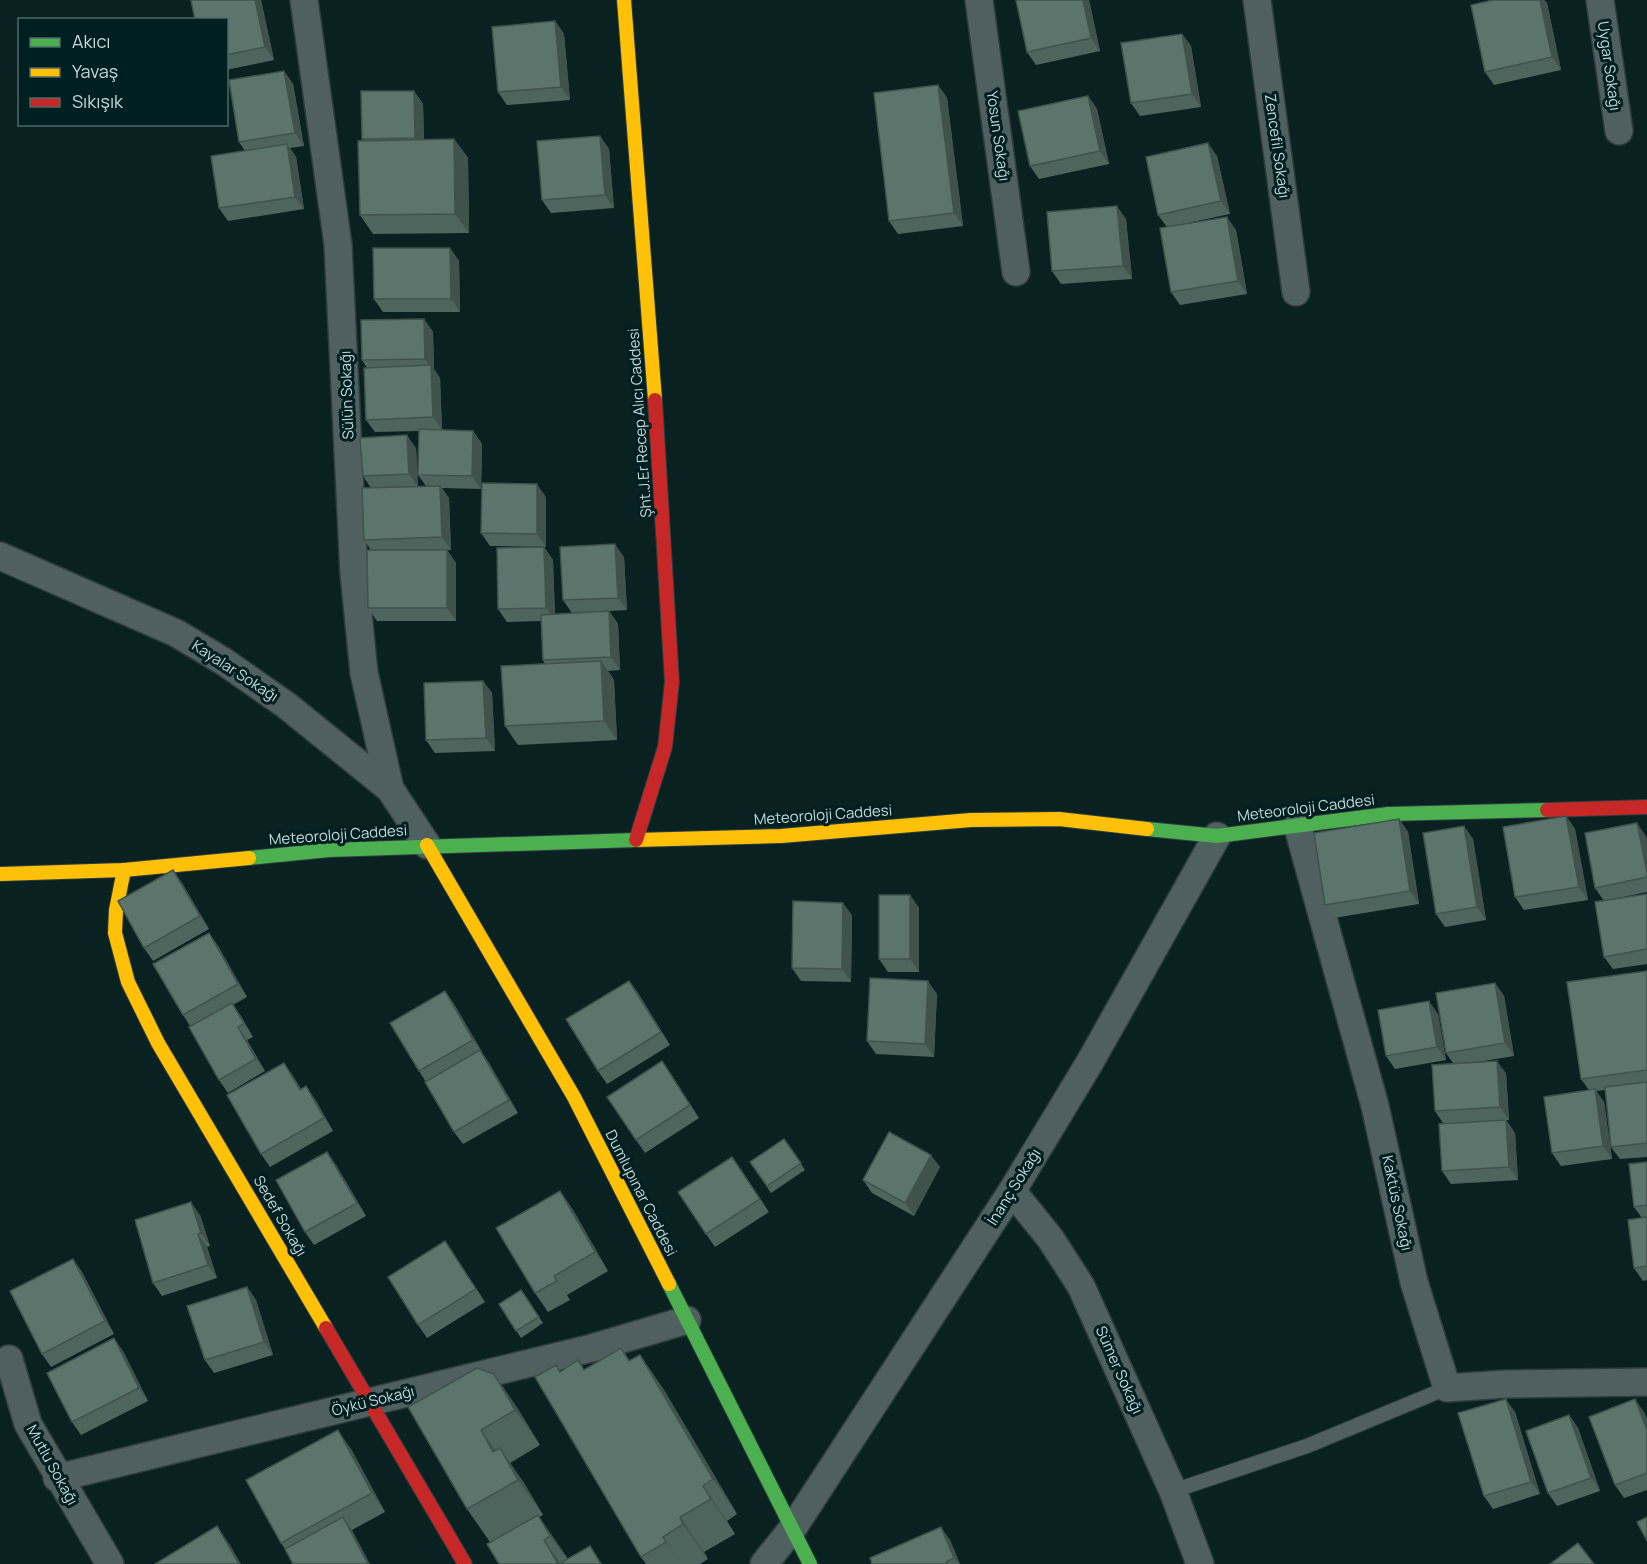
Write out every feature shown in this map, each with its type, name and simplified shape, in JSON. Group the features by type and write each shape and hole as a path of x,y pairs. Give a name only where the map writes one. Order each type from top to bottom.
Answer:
{"street":[{"name":"Sülün Sokağı","path":"304,0 338,245 354,574 364,673 390,789"},
{"name":"Şht.J.Er Recep Alıcı Caddesi","path":"624,0 652,349 672,682 665,747 636,840"},
{"name":"Yosun Sokağı","path":"979,0 1016,272"},
{"name":"Zencefil Sokağı","path":"1257,0 1296,292"},
{"name":"Uygar Sokağı","path":"1600,0 1619,131"},
{"name":"Kayalar Sokağı","path":"0,556 176,633 223,661 286,705 390,789 427,845"},
{"name":"Meteoroloji Caddesi","path":"0,874 39,875 124,870 329,850 427,845 781,836 971,820 1048,819 1137,826 1217,836 1388,814 1647,807"},
{"name":"Kaktüs Sokağı","path":"1297,824 1375,1106 1414,1282 1446,1388"},
{"name":"İnanç Sokağı","path":"764,1564 793,1528 1012,1191 1090,1062 1217,836"},
{"name":"Dumlupınar Caddesi","path":"427,845 574,1097 810,1564"},
{"name":"Sedef Sokağı","path":"124,870 115,915 115,937 120,960 132,992 158,1043 465,1564"},
{"name":"Sümer Sokağı","path":"1012,1191 1050,1238 1081,1286 1173,1491 1200,1564"},
{"name":"Öykü Sokağı","path":"57,1478 592,1348 687,1320"},
{"name":"Mutlu Sokağı","path":"9,1359 28,1424 57,1478 110,1564"},
{"path":"1446,1388 1506,1384 1647,1382"}],"lane":[{"path":"1173,1491 1307,1446 1446,1388"}],"building":[{"path":"191,0 255,0 265,47 228,55 228,18 195,18"},
{"path":"1016,0 1083,0 1091,38 1027,52"},
{"path":"1493,0 1540,0 1552,57 1485,72 1471,5"},
{"path":"555,21 561,87 498,92 492,27"},
{"path":"1182,34 1192,94 1131,103 1121,43"},
{"path":"284,71 295,133 239,142 229,80"},
{"path":"938,85 954,213 889,221 874,93"},
{"path":"361,91 414,91 415,138 362,139"},
{"path":"1088,96 1100,151 1030,166 1018,111"},
{"path":"600,136 605,195 542,200 537,141"},
{"path":"454,139 455,214 360,215 358,141"},
{"path":"1208,143 1221,201 1158,215 1146,157"},
{"path":"287,144 295,197 219,208 211,156"},
{"path":"1117,206 1123,266 1052,271 1047,212"},
{"path":"1227,217 1238,281 1171,292 1160,228"},
{"path":"373,248 450,248 451,299 374,299"},
{"path":"424,319 425,359 362,360 361,320"},
{"path":"431,365 433,417 366,420 364,368"},
{"path":"419,429 473,431 472,476 418,475"},
{"path":"407,435 409,474 363,476 360,438"},
{"path":"482,483 537,484 537,534 481,533"},
{"path":"440,486 442,537 364,540 362,488"},
{"path":"615,544 618,598 563,600 560,547"},
{"path":"544,547 546,608 498,609 497,548"},
{"path":"367,550 447,550 447,608 368,608"},
{"path":"609,611 611,657 543,660 541,615"},
{"path":"601,661 604,721 505,726 501,666"},
{"path":"483,681 486,738 426,740 424,683"},
{"path":"1566,816 1579,887 1515,897 1503,827"},
{"path":"1399,819 1410,891 1325,905 1314,833"},
{"path":"1637,823 1647,877 1595,888 1585,833"},
{"path":"1464,826 1477,907 1436,914 1423,833"},
{"path":"173,870 200,916 144,948 118,901"},
{"path":"1647,894 1647,949 1604,957 1595,902"},
{"path":"879,895 910,895 910,959 879,959"},
{"path":"793,901 843,903 842,969 792,968"},
{"path":"209,933 238,984 183,1015 153,964"},
{"path":"1647,971 1647,1070 1581,1079 1567,982"},
{"path":"870,978 928,981 925,1044 867,1041"},
{"path":"629,981 661,1032 598,1071 566,1019"},
{"path":"1495,983 1505,1043 1446,1053 1436,993"},
{"path":"445,991 473,1040 419,1071 390,1023"},
{"path":"1429,1001 1437,1047 1386,1056 1378,1010"},
{"path":"232,1003 244,1024 238,1027 256,1059 219,1080 189,1027"},
{"path":"480,1050 509,1100 454,1132 425,1082"},
{"path":"662,1061 690,1105 636,1140 607,1097"},
{"path":"1497,1061 1500,1107 1435,1111 1432,1065"},
{"path":"284,1063 300,1090 306,1086 324,1118 261,1154 227,1095"},
{"path":"1647,1082 1647,1143 1611,1147 1605,1087"},
{"path":"1595,1089 1603,1146 1552,1153 1544,1097"},
{"path":"1506,1120 1509,1167 1442,1171 1439,1124"},
{"path":"889,1132 931,1155 905,1203 863,1180"},
{"path":"784,1139 801,1163 767,1186 750,1162"},
{"path":"327,1152 357,1203 305,1232 276,1180"},
{"path":"732,1157 760,1199 706,1234 678,1192"},
{"path":"1647,1162 1647,1205 1634,1207 1629,1164"},
{"path":"560,1191 595,1252 554,1276 557,1281 535,1293 496,1228"},
{"path":"191,1202 208,1265 153,1283 135,1220"},
{"path":"1647,1217 1647,1266 1634,1268 1628,1220"},
{"path":"445,1241 476,1289 418,1325 388,1277"},
{"path":"73,1259 105,1321 42,1354 10,1291"},
{"path":"247,1287 264,1342 205,1360 187,1306"},
{"path":"521,1290 539,1317 516,1331 499,1304"},
{"path":"114,1338 139,1388 72,1422 47,1373"},
{"path":"621,1348 629,1361 640,1355 713,1479 703,1486 711,1499 680,1517 683,1524 663,1537 666,1542 641,1557 535,1377 556,1365 560,1372 578,1360 584,1370"},
{"path":"477,1368 494,1374 515,1410 481,1430 493,1452 500,1448 518,1480 467,1509 408,1407"},
{"path":"1506,1399 1531,1482 1484,1496 1458,1413"},
{"path":"1635,1399 1647,1430 1647,1473 1615,1485 1589,1417"},
{"path":"1569,1415 1591,1478 1548,1493 1526,1431"},
{"path":"338,1430 372,1493 281,1543 246,1480"},
{"path":"538,1515 550,1536 544,1540 558,1564 499,1564 487,1544"},
{"path":"343,1517 368,1564 293,1564 285,1549"},
{"path":"1647,1517 1647,1541 1637,1522"},
{"path":"217,1526 239,1564 155,1564"},
{"path":"941,1527 954,1558 946,1562 947,1564 872,1564 870,1558"},
{"path":"1578,1543 1594,1564 1550,1564"},
{"path":"590,1546 601,1564 559,1564"}],"traffic: fast":[{"path":"1147,829 1217,836 1388,814 1547,810"},
{"path":"249,858 329,850 636,840"},
{"path":"669,1284 810,1564"}],"traffic: slow":[{"path":"624,0 655,400"},
{"path":"636,840 781,836 971,820 1059,819 1147,829"},
{"path":"427,845 574,1097 669,1284"},
{"path":"0,874 124,870 249,858"},
{"path":"124,870 116,910 115,933 128,982 158,1043 326,1328"}],"traffic: jam":[{"path":"636,840 665,747 672,682 655,400"},
{"path":"1547,810 1647,807"},
{"path":"326,1328 465,1564"}]}
